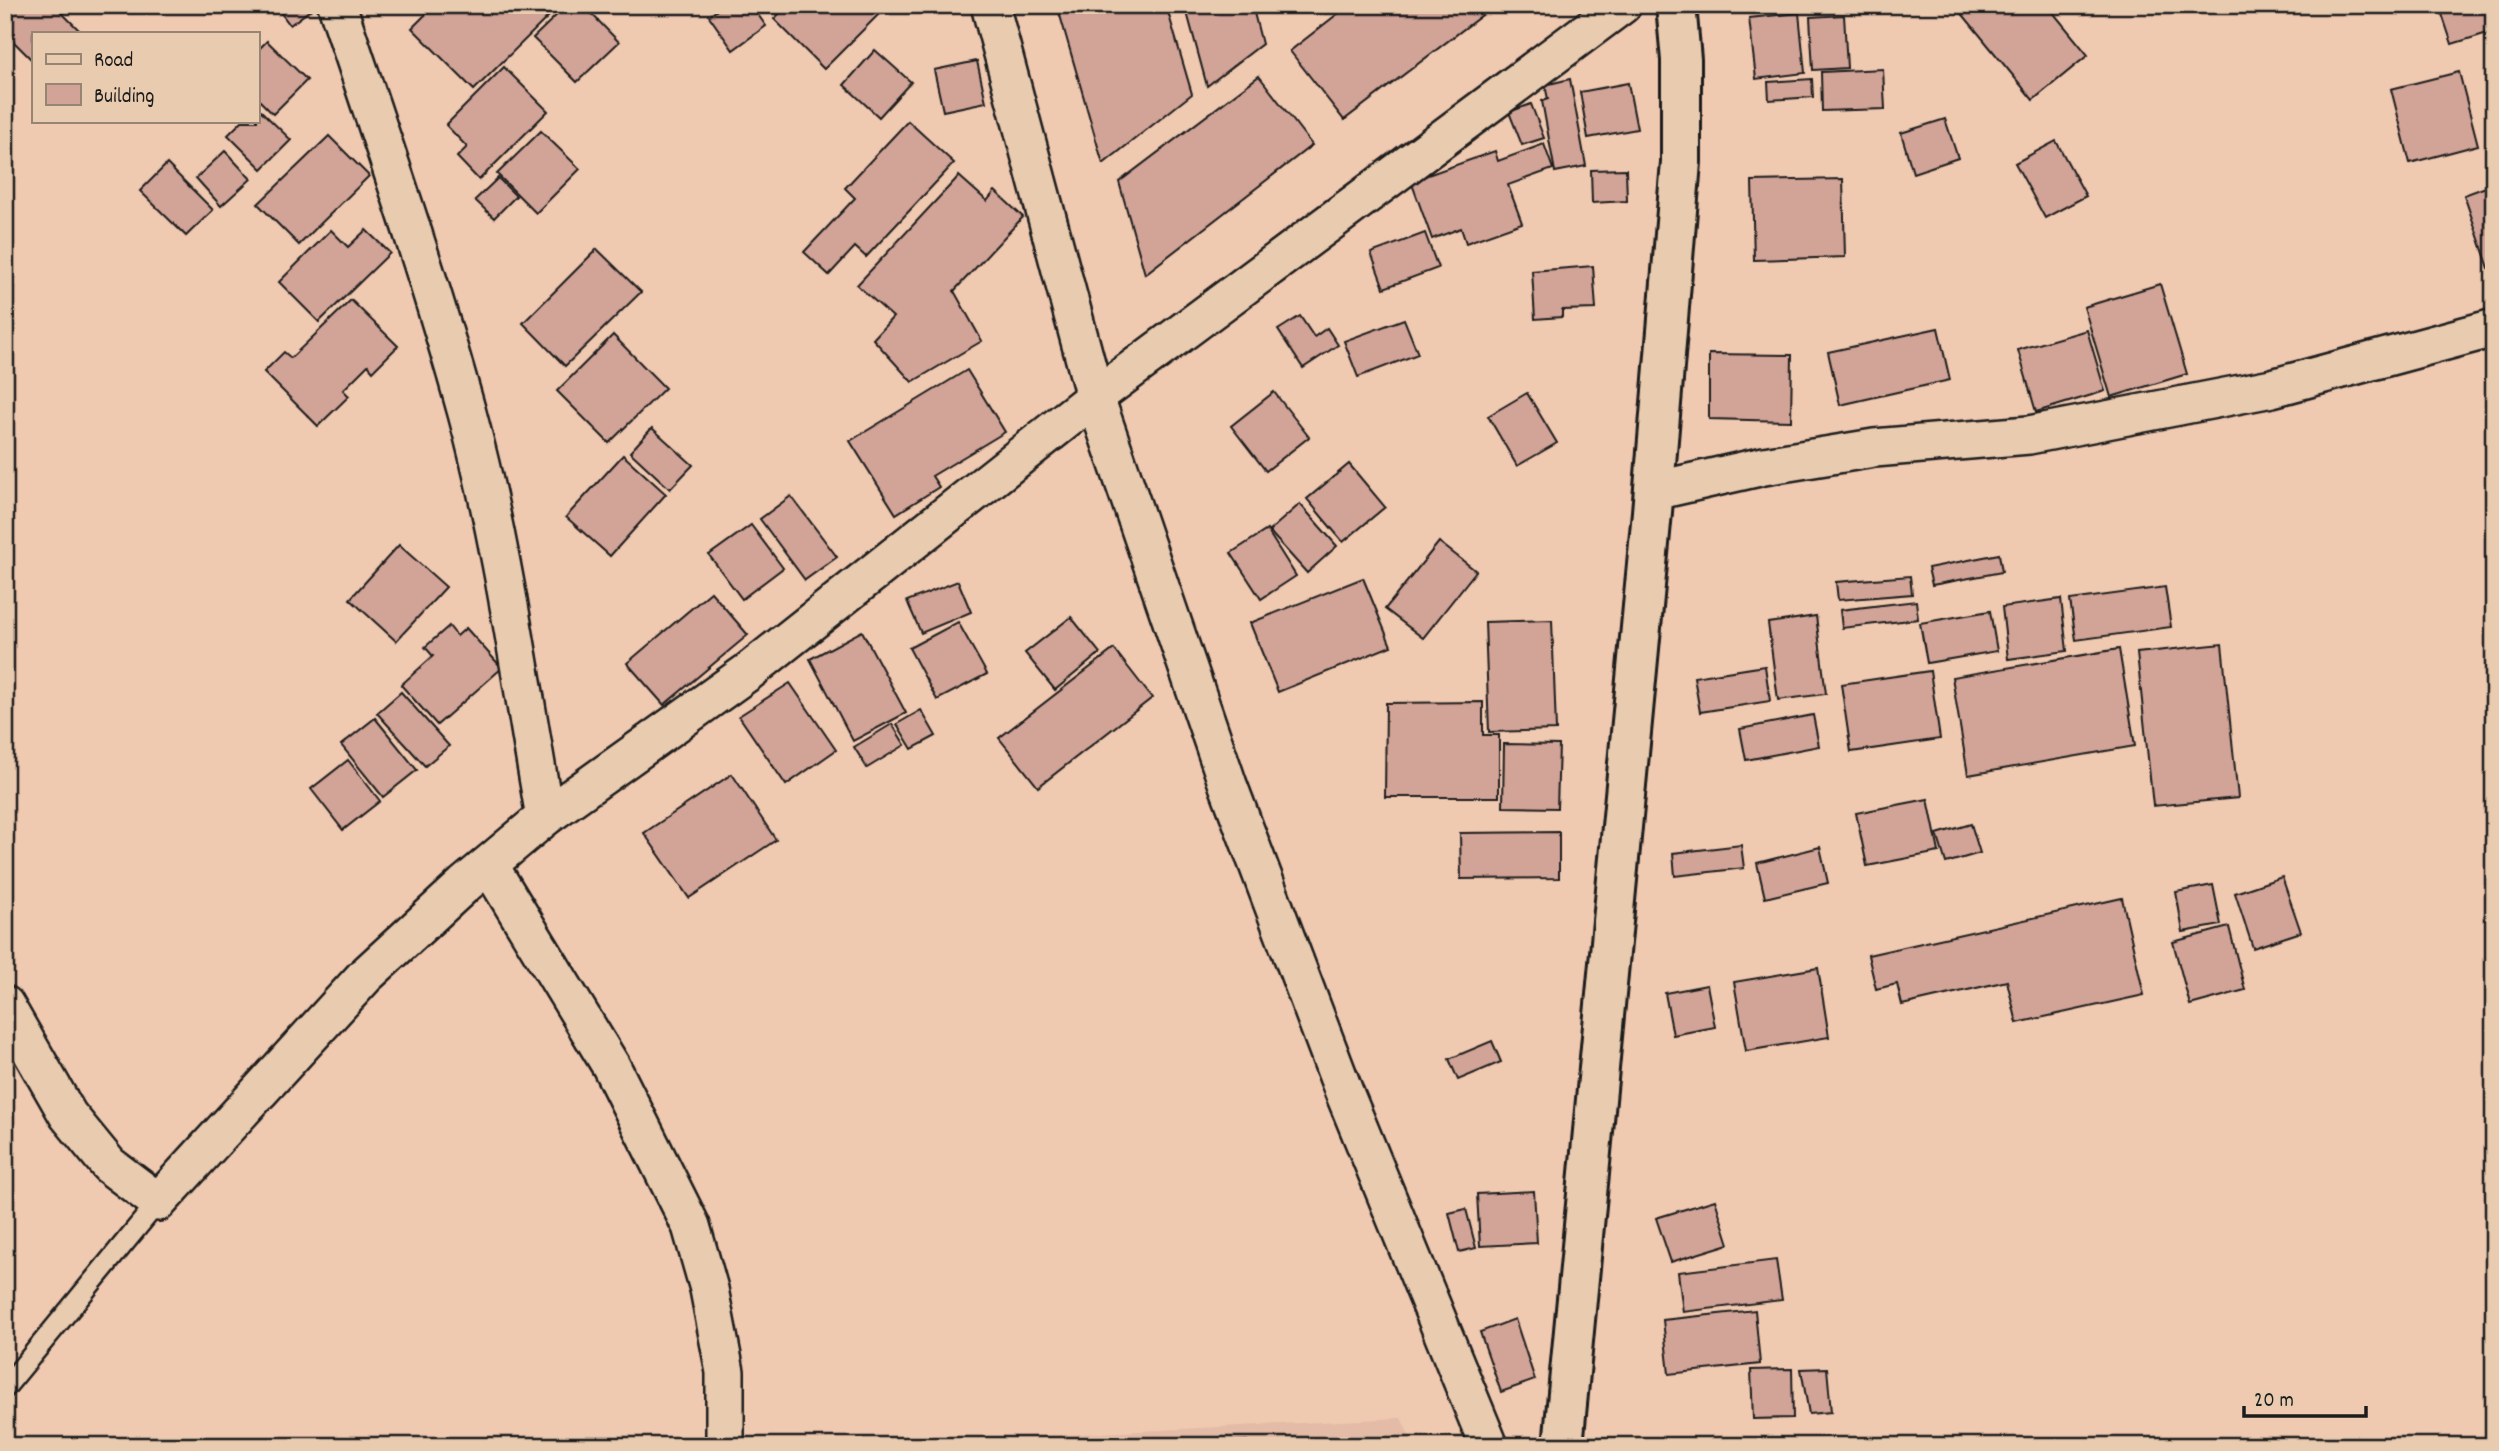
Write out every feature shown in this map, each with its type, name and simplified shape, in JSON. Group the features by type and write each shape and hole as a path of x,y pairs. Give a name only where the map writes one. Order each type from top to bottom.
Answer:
{"main road":[{"path":"1563,1446 1654,491 1681,162 1681,60 1676,5"}],"street":[{"path":"337,5 414,237 467,414 496,539 545,817"},
{"path":"990,5 1095,397 1228,785 1344,1092 1489,1446"},
{"path":"5,1005 68,1115 109,1165 159,1202 365,976 545,817 748,673 1095,397 1622,5"},
{"path":"1654,491 1764,466 1874,448 2029,435 2272,388 2494,328"},
{"path":"489,864 611,1066 691,1226 709,1289 725,1372 725,1446"}],"lane":[{"path":"5,1388 159,1202"}],"shaded area":[{"path":"1401,1418 1414,1446 983,1446 984,1439"}],"building":[{"path":"5,5 54,5 81,32 32,32 32,60 5,33"},
{"path":"275,5 311,5 313,8 290,25"},
{"path":"435,5 558,7 474,90 412,28"},
{"path":"567,5 583,5 619,42 577,82 533,38"},
{"path":"724,5 751,5 766,26 733,50 709,16"},
{"path":"788,5 888,5 824,69 774,19"},
{"path":"1057,5 1166,5 1192,94 1103,164"},
{"path":"1185,5 1252,5 1262,44 1207,86"},
{"path":"1349,5 1484,5 1486,12 1344,120 1290,51"},
{"path":"1955,5 2047,5 2088,55 2033,100"},
{"path":"2439,5 2494,5 2494,31 2452,44"},
{"path":"1799,13 1805,73 1756,79 1749,18"},
{"path":"1844,15 1847,68 1813,70 1810,17"},
{"path":"267,41 307,80 273,114 259,100 259,49"},
{"path":"875,50 911,82 879,117 844,85"},
{"path":"977,61 986,102 943,111 934,70"},
{"path":"504,67 548,111 479,180 457,157 467,147 446,125"},
{"path":"1883,69 1885,109 1822,111 1821,72"},
{"path":"2459,72 2478,145 2410,163 2391,89"},
{"path":"1259,76 1312,145 1145,274 1119,182"},
{"path":"1570,79 1586,166 1555,172 1542,101 1548,99 1545,85"},
{"path":"1812,79 1813,97 1769,100 1768,82"},
{"path":"1628,83 1637,129 1588,138 1580,92"},
{"path":"1531,104 1544,138 1522,145 1509,112"},
{"path":"259,109 291,140 262,169 228,135 241,122 259,122"},
{"path":"1945,119 1958,158 1913,173 1901,133"},
{"path":"908,121 954,163 866,257 855,247 829,275 804,252 855,198 845,188"},
{"path":"541,131 580,169 536,213 497,174"},
{"path":"329,136 369,176 299,245 258,204"},
{"path":"2056,141 2086,196 2045,218 2015,163"},
{"path":"1544,144 1553,169 1508,185 1522,223 1466,243 1461,228 1432,239 1411,181 1495,151 1498,161"},
{"path":"225,151 251,179 221,206 196,178"},
{"path":"167,164 213,210 186,236 140,191"},
{"path":"1626,169 1627,201 1592,203 1591,170"},
{"path":"959,176 987,201 995,191 1023,217 954,291 982,341 912,382 873,339 893,317 857,285"},
{"path":"498,178 516,196 494,218 475,200"},
{"path":"1843,179 1845,257 1754,260 1752,181"},
{"path":"2494,184 2494,270 2490,271 2464,195"},
{"path":"331,230 348,247 366,230 390,253 319,322 279,282"},
{"path":"1425,233 1438,268 1384,288 1371,253"},
{"path":"597,249 641,292 565,366 523,323"},
{"path":"1593,266 1596,309 1562,310 1562,317 1535,319 1532,271"},
{"path":"2160,284 2187,374 2111,397 2084,307"},
{"path":"351,300 398,346 373,371 368,365 343,390 349,396 318,426 264,372 284,352 291,358"},
{"path":"1300,316 1314,337 1327,328 1338,345 1303,368 1278,330"},
{"path":"1404,319 1418,354 1358,377 1344,341"},
{"path":"1938,328 1950,380 1840,405 1828,352"},
{"path":"2087,330 2105,391 2036,412 2018,350"},
{"path":"613,335 665,388 609,443 557,391"},
{"path":"1709,354 1792,355 1791,421 1709,419"},
{"path":"967,370 1005,432 932,476 939,487 896,514 850,441"},
{"path":"1274,392 1309,437 1266,471 1231,426"},
{"path":"1527,393 1557,443 1517,466 1488,416"},
{"path":"652,428 693,465 670,489 630,452"},
{"path":"623,455 666,494 610,556 566,517"},
{"path":"1349,464 1385,507 1343,542 1307,499"},
{"path":"791,496 837,557 805,580 760,519"},
{"path":"1300,504 1337,546 1307,573 1269,531"},
{"path":"751,525 783,568 742,599 709,555"},
{"path":"1267,530 1296,576 1261,599 1231,553"},
{"path":"1439,542 1476,571 1423,638 1385,609"},
{"path":"399,545 446,587 396,641 350,599"},
{"path":"1999,554 2002,572 1932,585 1928,568"},
{"path":"1910,576 1912,594 1838,600 1836,582"},
{"path":"1363,578 1391,646 1278,692 1250,623"},
{"path":"958,581 971,612 921,633 907,601"},
{"path":"2165,587 2171,627 2076,640 2070,600"},
{"path":"711,592 748,635 664,705 627,663"},
{"path":"2061,599 2067,651 2008,659 2002,607"},
{"path":"1916,601 1918,619 1842,628 1840,610"},
{"path":"1990,611 1997,651 1927,663 1920,623"},
{"path":"1816,616 1826,694 1778,700 1768,623"},
{"path":"1071,617 1100,653 1055,690 1025,653"},
{"path":"1552,620 1556,730 1489,732 1485,622"},
{"path":"958,622 987,674 937,700 909,648"},
{"path":"449,626 457,636 466,628 502,668 437,725 401,685 433,656 425,647"},
{"path":"862,631 906,713 853,741 810,659"},
{"path":"2222,644 2238,798 2153,806 2137,653"},
{"path":"1114,649 1152,698 1038,787 999,738"},
{"path":"2119,649 2135,746 1968,775 1952,677"},
{"path":"1765,666 1770,701 1700,712 1694,677"},
{"path":"1930,671 1940,739 1851,752 1841,684"},
{"path":"790,683 836,750 786,785 739,716"},
{"path":"401,692 449,746 425,766 377,713"},
{"path":"1483,702 1483,735 1499,735 1499,797 1385,797 1386,703"},
{"path":"921,710 936,736 912,749 897,724"},
{"path":"1813,715 1819,746 1746,760 1740,729"},
{"path":"375,718 417,770 383,797 341,745"},
{"path":"892,724 905,745 867,768 854,747"},
{"path":"1504,744 1559,745 1557,808 1503,807"},
{"path":"348,760 380,801 343,830 311,789"},
{"path":"732,774 776,840 689,898 644,833"},
{"path":"1928,799 1939,852 1867,866 1856,813"},
{"path":"1971,824 1980,853 1946,863 1937,834"},
{"path":"1559,832 1559,878 1461,879 1460,833"},
{"path":"1741,845 1744,868 1675,876 1673,853"},
{"path":"1820,847 1828,883 1765,898 1757,863"},
{"path":"2282,877 2301,932 2253,948 2235,893"},
{"path":"2213,885 2221,925 2183,932 2176,892"},
{"path":"2122,898 2144,995 2017,1023 2007,981 1902,1005 1897,984 1876,989 1868,955"},
{"path":"2229,927 2245,990 2190,1005 2173,942"},
{"path":"1818,968 1829,1037 1746,1051 1734,982"},
{"path":"1707,985 1715,1027 1673,1035 1665,993"},
{"path":"1492,1041 1501,1062 1458,1080 1449,1059"},
{"path":"1534,1191 1537,1243 1480,1246 1477,1194"},
{"path":"1715,1200 1729,1244 1671,1262 1656,1218"},
{"path":"1466,1209 1476,1248 1459,1252 1449,1213"},
{"path":"1776,1260 1782,1300 1683,1312 1678,1272"},
{"path":"1755,1310 1760,1364 1669,1374 1663,1320"},
{"path":"1515,1319 1535,1380 1501,1392 1480,1332"},
{"path":"1827,1368 1831,1412 1809,1414 1801,1369"},
{"path":"1792,1369 1793,1418 1753,1419 1751,1370"},
{"path":"1659,1438 1719,1446 1658,1446"},
{"path":"1247,1441 1247,1446 1170,1445"}]}
